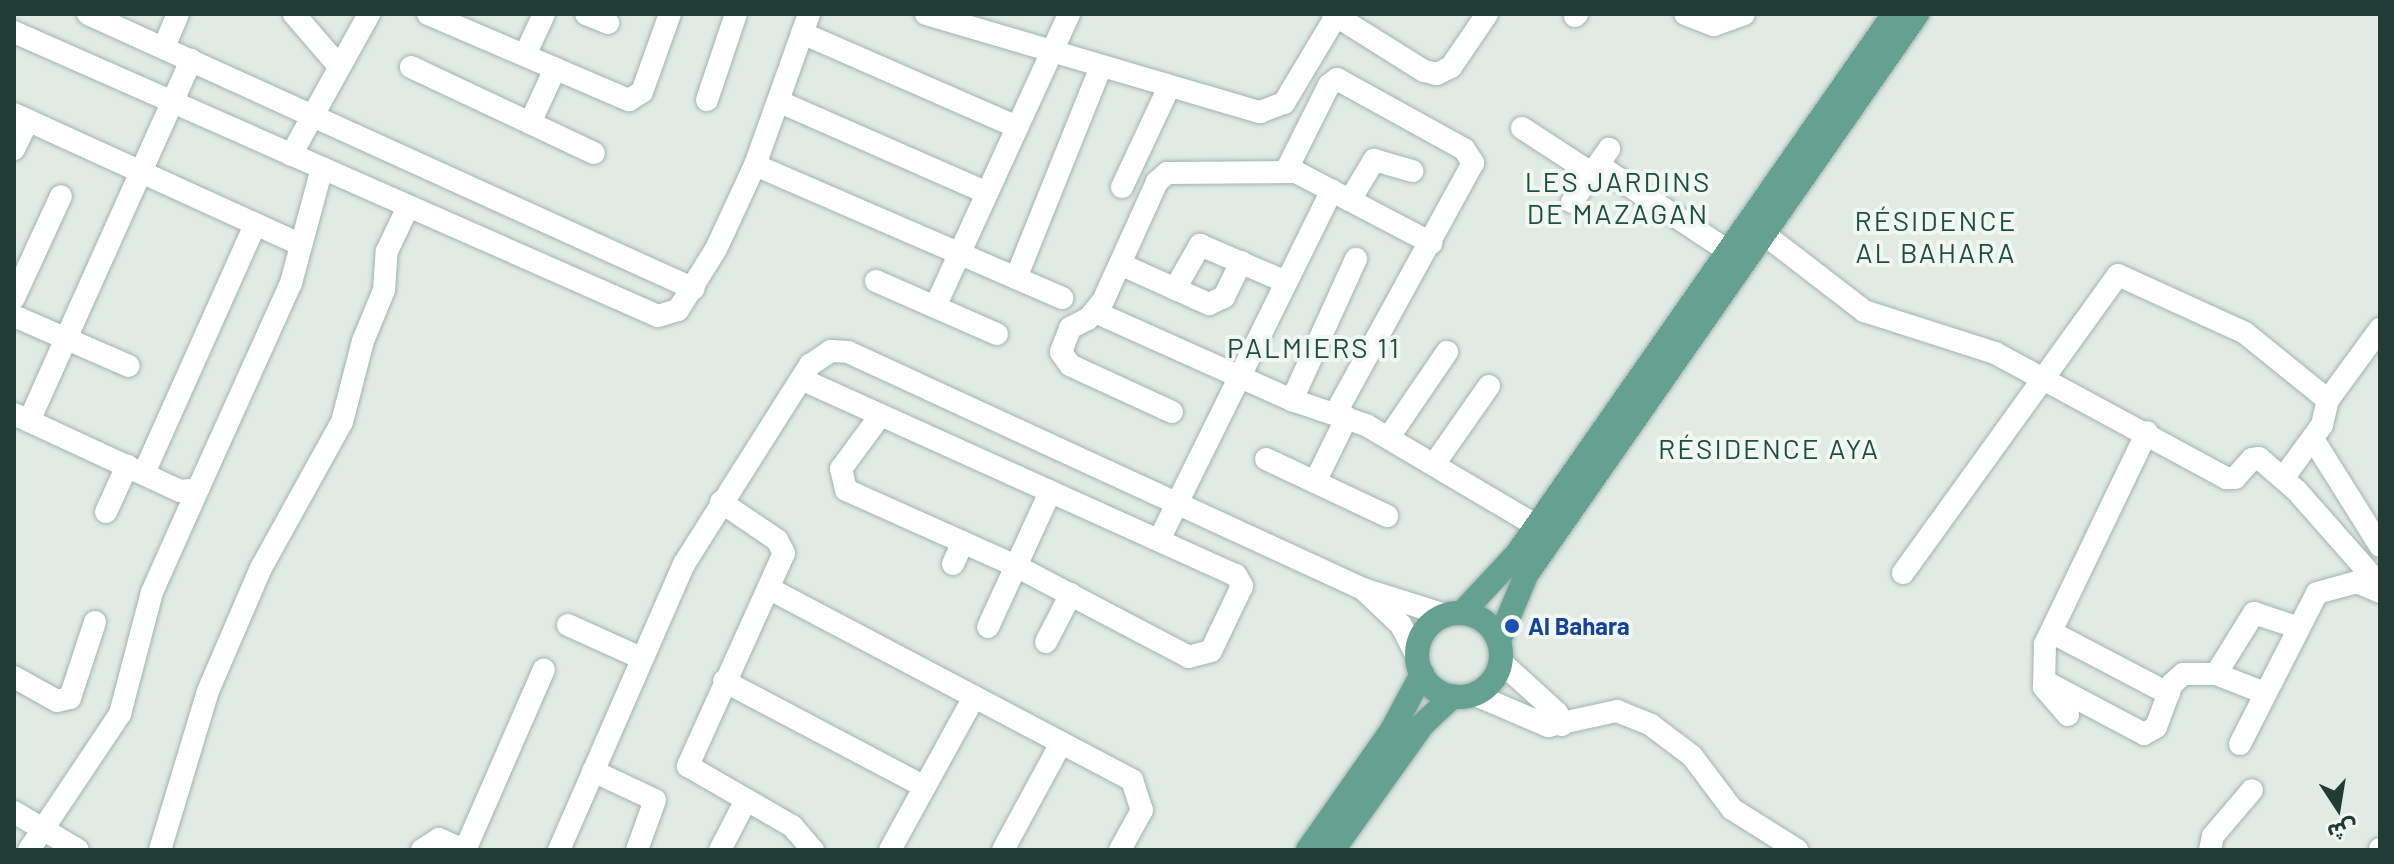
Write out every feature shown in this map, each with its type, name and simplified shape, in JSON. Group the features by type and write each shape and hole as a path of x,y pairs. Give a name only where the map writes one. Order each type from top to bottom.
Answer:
{"main road":[{"path":"1308,850 1392,730 1419,666 1424,632 1454,614 1500,575 1894,14"},
{"path":"1333,850 1422,725 1463,695 1491,682 1526,575 1917,14"},
{"path":"1454,614 1488,624 1500,651"},
{"path":"1419,666 1438,691 1463,695"}],"street":[{"path":"88,14 694,289"},
{"path":"164,47 178,14"},
{"path":"294,14 337,64"},
{"path":"291,155 337,64 369,14"},
{"path":"428,14 555,69 637,99 670,14"},
{"path":"525,55 544,14"},
{"path":"586,14 608,23"},
{"path":"707,100 736,14"},
{"path":"926,14 1253,112 1273,110 1284,103 1335,15 1424,71 1437,74 1451,67 1487,14"},
{"path":"935,307 1069,14"},
{"path":"1685,14 1714,25 1744,14"},
{"path":"14,32 651,314 672,313 694,289 755,165 806,23 1017,127"},
{"path":"191,60 66,338 21,417 187,493 198,489"},
{"path":"411,67 594,153"},
{"path":"1016,278 1101,67"},
{"path":"530,123 555,69"},
{"path":"1286,171 1331,82 1345,81 1464,149 1471,158 1473,169 1341,416 1315,482"},
{"path":"1122,187 1169,87"},
{"path":"780,102 987,193"},
{"path":"14,149 21,117 301,245"},
{"path":"1522,128 1599,162 1728,251"},
{"path":"1159,540 1286,282 1341,195 1374,160 1412,171"},
{"path":"1572,202 1599,162"},
{"path":"755,165 1062,298"},
{"path":"29,850 120,714 152,592 291,283 322,168"},
{"path":"1172,412 1063,358 1070,328 1095,312 1157,182 1167,173 1181,169 1220,176 1286,171 1341,195 1431,243"},
{"path":"14,298 61,196"},
{"path":"160,850 208,691 261,568 313,481 342,422 363,341 384,290 387,251 408,207"},
{"path":"106,512 136,470 255,225"},
{"path":"1764,234 1864,311 1965,340 2147,432 2226,478 2237,476 2257,458 2284,477 2378,586"},
{"path":"1175,289 1196,246 1286,282"},
{"path":"1292,400 1356,259"},
{"path":"1120,264 1215,304 1224,297 1241,262"},
{"path":"1903,573 2110,280 2122,275 2173,304 2245,333 2328,400"},
{"path":"876,281 997,334"},
{"path":"1095,312 1292,400 1341,416 1389,437 1537,526"},
{"path":"14,316 129,366"},
{"path":"2284,477 2313,439 2328,400 2380,329"},
{"path":"559,850 684,564 801,379 823,354 848,352 1363,589 1454,614"},
{"path":"1389,437 1447,352"},
{"path":"801,379 1159,540 1242,581 1208,654 1189,657 1016,566 843,486 841,469 880,416"},
{"path":"1435,463 1489,386"},
{"path":"2068,715 2042,680 2042,655 2147,432"},
{"path":"2313,439 2380,546"},
{"path":"1266,459 1387,516"},
{"path":"988,627 1050,492"},
{"path":"721,502 781,544 784,559 724,681 688,766 792,826 813,850"},
{"path":"953,564 963,542"},
{"path":"2240,744 2317,593 2357,582 2378,586"},
{"path":"768,588 1061,743 1137,787 1142,810 1120,850"},
{"path":"1363,589 1401,625 1419,666"},
{"path":"1046,642 1071,594"},
{"path":"2216,674 2250,616 2259,612 2299,628"},
{"path":"14,677 57,701 70,698 95,622"},
{"path":"568,625 641,658"},
{"path":"2051,632 2169,694"},
{"path":"1500,651 1557,713 1562,725"},
{"path":"422,850 439,839 465,850 544,669"},
{"path":"2042,680 2140,734 2156,727 2179,676 2216,674 2265,693"},
{"path":"724,681 925,787"},
{"path":"1463,695 1548,726 1617,711 1651,725 1692,756 1732,809 1797,850"},
{"path":"890,850 974,697"},
{"path":"1003,850 1061,743"},
{"path":"593,771 655,800 637,850"},
{"path":"2210,850 2213,836 2252,790"},
{"path":"720,850 746,800"},
{"path":"14,812 78,850"}],"place":[{"name":"Al Bahara","path":"1512,626"}],"district":[{"name":"LES JARDINS DE MAZAGAN","path":"1618,197"},
{"name":"RÉSIDENCE AL BAHARA","path":"1936,236"},
{"name":"PALMIERS 11","path":"1314,347"},
{"name":"RÉSIDENCE AYA","path":"1769,448"}]}
